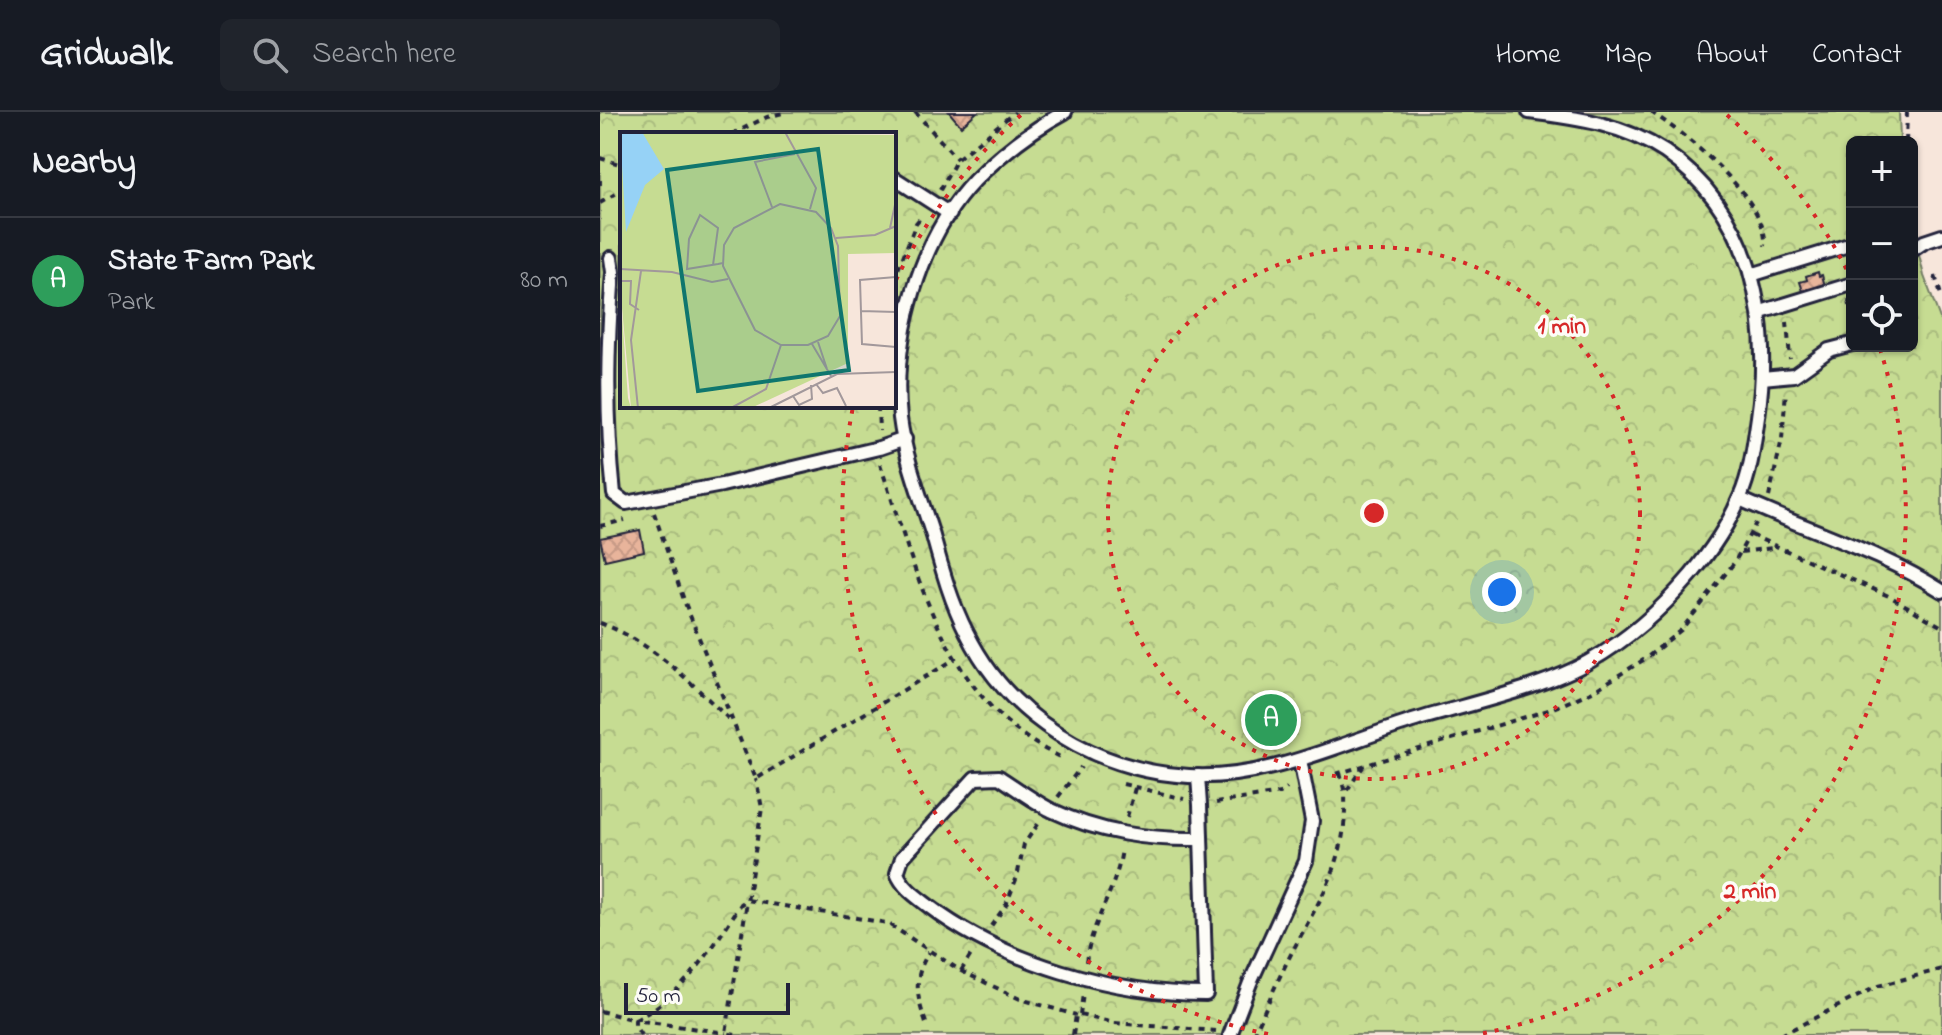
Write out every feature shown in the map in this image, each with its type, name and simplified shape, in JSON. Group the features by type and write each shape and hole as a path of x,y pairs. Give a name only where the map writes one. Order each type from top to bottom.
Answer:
{"lane":[{"path":"1065,112 1022,140 974,181 936,238 910,302 903,331 900,421 955,606 981,659 998,682 1032,714 1094,755 1114,763 1163,774 1198,776 1269,769 1585,665 1625,640 1682,584 1716,540 1740,499 1752,461 1762,378 1761,312 1740,241 1725,213 1707,190 1665,153 1611,125 1529,112"},
{"path":"896,179 950,214"},
{"path":"1918,242 1942,236"},
{"path":"1751,275 1846,246"},
{"path":"611,258 607,428 614,494 626,503 722,485 905,439"},
{"path":"1761,312 1846,286"},
{"path":"1762,378 1788,377 1799,373 1829,350 1846,346"},
{"path":"1740,499 1878,557 1942,591"},
{"path":"1230,1035 1250,983 1306,861 1312,821 1300,760"},
{"path":"1198,776 1200,805 1206,994 1154,993 1085,977 1031,960 950,921 901,883 897,873 902,858 975,778 999,777 1049,809 1124,836 1163,840 1201,839"}],"path":[{"path":"736,132 767,117 787,112"},
{"path":"915,112 957,159"},
{"path":"1651,112 1702,149 1732,180 1764,230 1765,246"},
{"path":"1906,136 1907,112"},
{"path":"600,158 620,164"},
{"path":"600,203 620,191"},
{"path":"1935,276 1942,298"},
{"path":"1768,498 1782,439 1790,342 1787,322"},
{"path":"879,461 930,613 983,701 1006,724 1044,749 1094,772"},
{"path":"654,513 685,603 756,779 762,808 726,1033"},
{"path":"1751,535 1774,548 1891,597 1942,627"},
{"path":"1741,552 1774,548"},
{"path":"600,623 643,643 734,724"},
{"path":"756,779 955,659"},
{"path":"961,971 1006,905 1017,877 1024,844 1081,767"},
{"path":"1345,793 1363,767"},
{"path":"1254,1035 1338,864 1346,814 1340,773"},
{"path":"1121,783 1200,805 1280,793 1287,788"},
{"path":"635,1020 659,1008 688,981 741,904 747,900 887,923 961,971 1020,999 1078,1015 1089,940 1119,869 1130,800 1135,788"},
{"path":"926,1023 916,985 919,967 929,952"},
{"path":"1781,1035 1878,986 1942,969"},
{"path":"600,1011 635,1020 735,1035"},
{"path":"635,1020 641,1035"},
{"path":"691,1035 698,1029"}],"green space":[{"path":"600,112 1899,112 1900,136 1846,136 1846,352 1918,352 1918,251 1942,324 1942,1035 600,1035"}],"building":[{"path":"949,112 977,112 961,126"},
{"path":"1818,272 1819,276 1822,275 1823,290 1804,294 1800,282"},
{"path":"640,530 644,551 605,560 600,538"}],"place":[{"name":"State Farm Park","path":"1271,720"}]}
